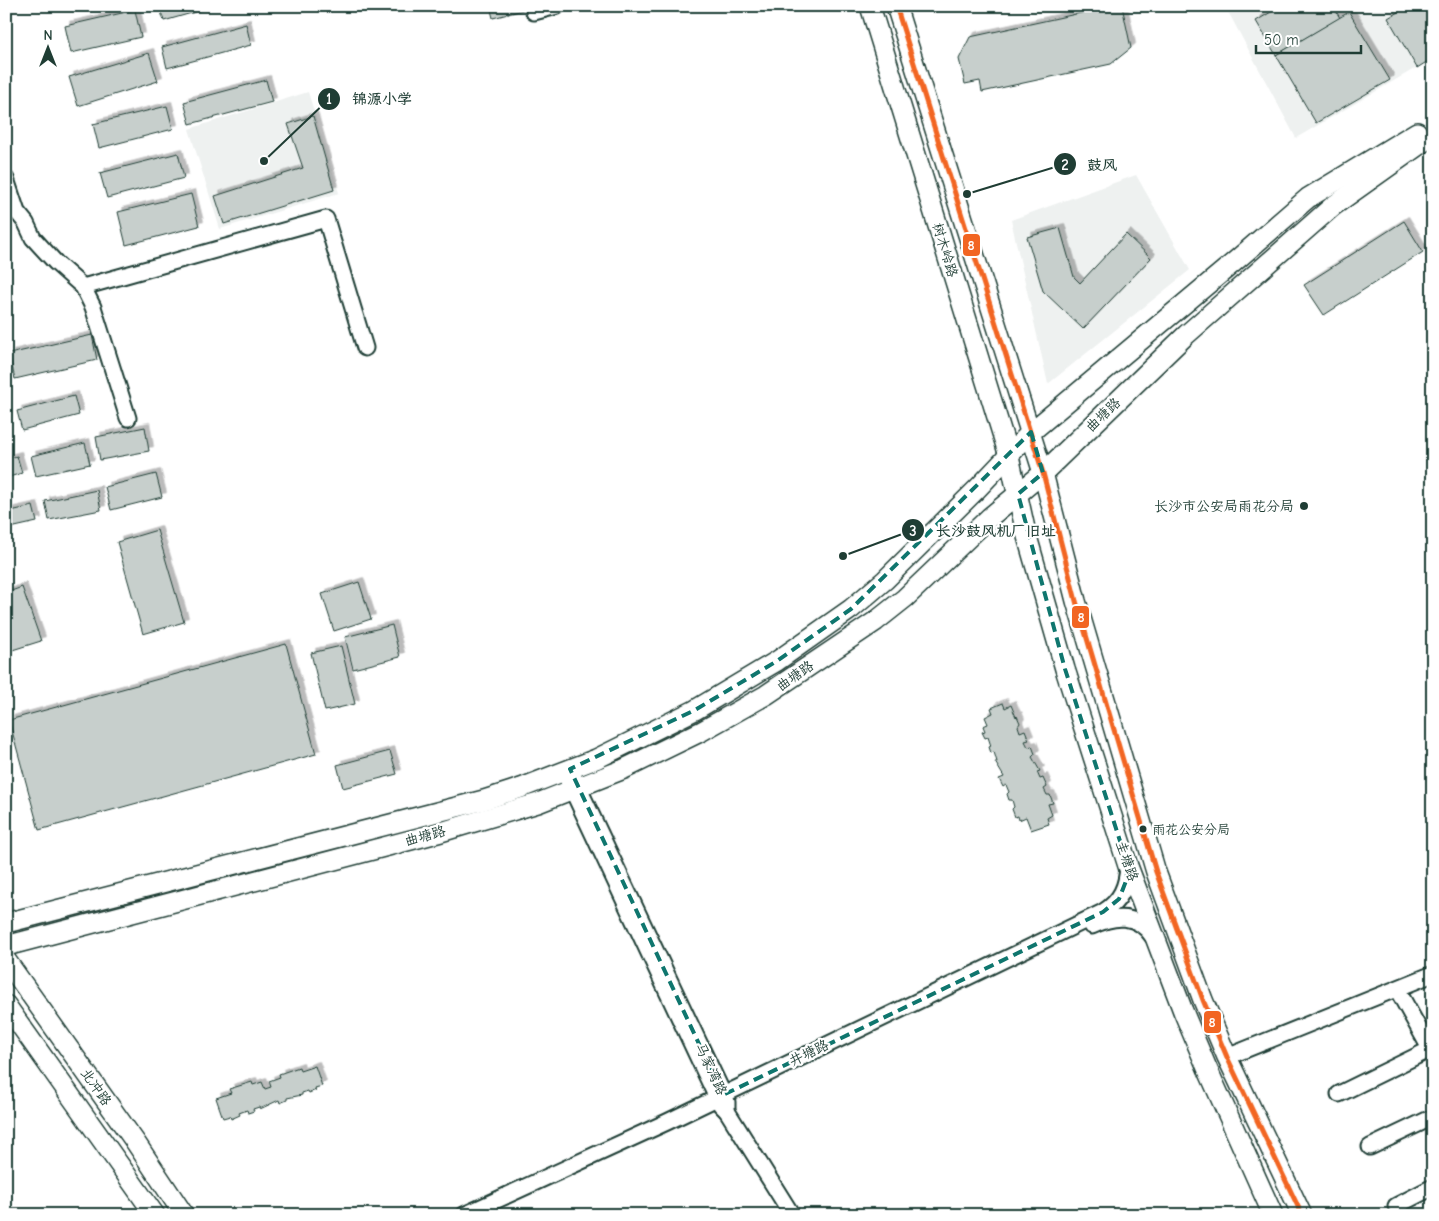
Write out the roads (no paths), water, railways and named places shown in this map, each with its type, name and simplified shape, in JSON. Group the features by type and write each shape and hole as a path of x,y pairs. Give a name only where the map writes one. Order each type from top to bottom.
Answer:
{"main road":[{"name":"树木岭路","path":"870,6 1009,456 1018,494"},
{"name":"树木岭路","path":"896,6 1044,473"},
{"name":"曲塘路","path":"6,923 484,800 567,770 641,738 695,710 769,666 851,610 885,580 1031,432 1308,198 1433,123"},
{"name":"曲塘路","path":"6,946 442,832 538,802 632,765 702,731 766,695 905,598 990,517 1044,473 1186,335 1325,212 1433,135"},
{"name":"圭塘路","path":"1044,473 1076,601 1156,872 1227,1057 1302,1215"},
{"name":"圭塘路","path":"1018,494 1026,533 1065,669 1128,866 1206,1068 1273,1215"},
{"name":"北冲路","path":"6,960 184,1215"},
{"name":"北冲路","path":"6,1005 155,1215"}],"street":[{"path":"534,12 557,6"},
{"path":"6,179 17,212 26,223 32,238 83,287 94,307 128,418"},
{"path":"83,287 326,219 365,348"},
{"name":"马家湾路","path":"567,770 723,1102 792,1215"},
{"name":"井塘路","path":"464,1215 723,1102 1103,912 1113,906 1119,899 1126,881 1128,866"},
{"name":"井塘路","path":"483,1215 1106,920 1115,918 1137,922 1145,927 1156,940"},
{"path":"1227,1057 1433,974"},
{"path":"1339,1094 1432,1050 1396,989"},
{"path":"1370,1147 1433,1117"},
{"path":"1396,1206 1433,1187"}],"place":[{"name":"锦源小学","path":"264,161"},
{"name":"鼓风","path":"967,194"},
{"name":"长沙市公安局雨花分局","path":"1304,506"},
{"name":"长沙鼓风机厂旧址","path":"843,556"},
{"name":"雨花公安分局","path":"1143,829"}]}
